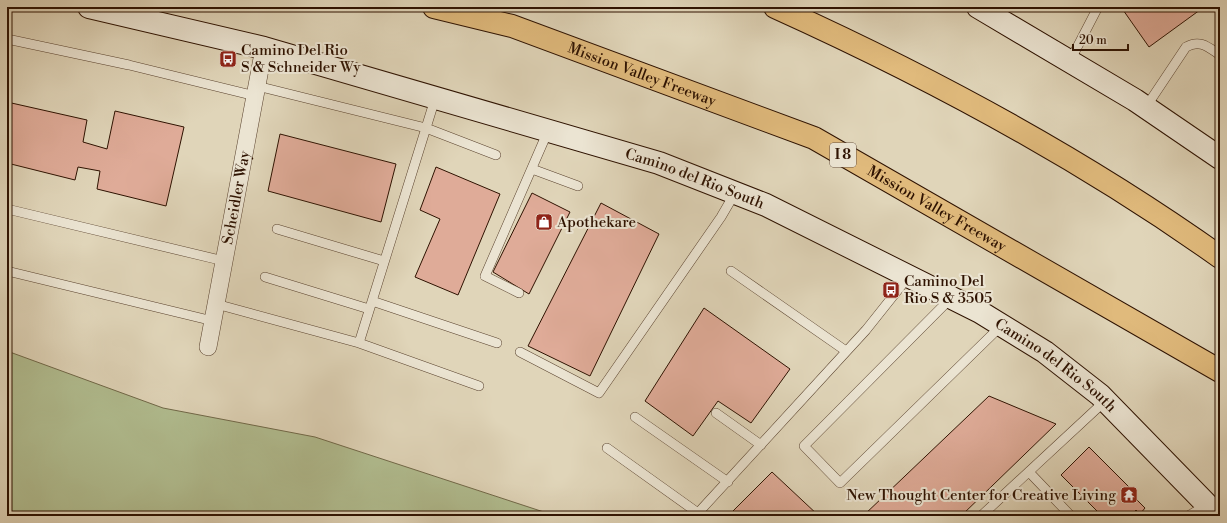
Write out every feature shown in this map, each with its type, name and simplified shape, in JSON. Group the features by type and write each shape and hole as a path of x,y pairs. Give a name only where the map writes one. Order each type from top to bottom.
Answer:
{"highway":[{"name":"Mission Valley Freeway","path":"434,7 512,26 814,138 1220,372"},
{"path":"775,7 904,68 993,116 1129,196 1220,257"}],"street":[{"name":"Camino del Rio South","path":"89,7 264,48 658,163 766,205 952,298 1002,325 1044,352 1106,401 1212,510"},
{"path":"978,7 1146,108 1220,158"},
{"name":"Scheidler Way","path":"208,347 264,48"}],"lane":[{"path":"1070,62 1098,7"},
{"path":"7,39 426,128 496,155"},
{"path":"1146,108 1186,47 1192,43 1200,43 1220,55"},
{"path":"359,342 435,99"},
{"path":"519,293 485,276 548,131"},
{"path":"532,169 578,186"},
{"path":"520,352 599,393 721,218 735,193"},
{"path":"7,210 224,261"},
{"path":"277,229 384,261"},
{"path":"7,271 213,321"},
{"path":"731,272 846,351"},
{"path":"607,448 698,513 728,482 846,351 909,276"},
{"path":"265,277 370,305 497,343"},
{"path":"952,298 804,446 840,483 1002,325"},
{"path":"216,304 359,342 479,386"},
{"path":"982,516 1106,401"},
{"path":"716,413 761,444"},
{"path":"635,417 728,482"},
{"path":"1029,472 1071,516"},
{"path":"1188,516 1212,510"}],"green space":[{"path":"7,351 163,408 315,437 556,516 7,516"}],"building":[{"path":"1121,7 1204,7 1149,47"},
{"path":"7,102 87,120 83,142 107,149 115,111 184,127 166,206 97,189 100,171 78,167 75,180 7,163"},
{"path":"280,134 396,164 381,222 268,191"},
{"path":"436,167 500,194 458,295 415,277 440,219 420,210"},
{"path":"532,193 570,212 529,294 493,272"},
{"path":"601,203 659,234 590,376 528,346"},
{"path":"704,308 790,369 751,423 718,401 693,436 645,401"},
{"path":"989,396 1056,424 961,516 863,516"},
{"path":"1089,447 1134,492 1132,495 1145,508 1140,514 1136,510 1130,516 1102,516 1061,475"},
{"path":"772,472 819,516 728,516"}],"place":[{"name":"Camino Del Rio S & Schneider Wy","path":"228,59"},
{"name":"Apothekare","path":"544,222"},
{"name":"Camino Del Rio S & 3505","path":"891,290"},
{"name":"New Thought Center for Creative Living","path":"1129,495"}]}
